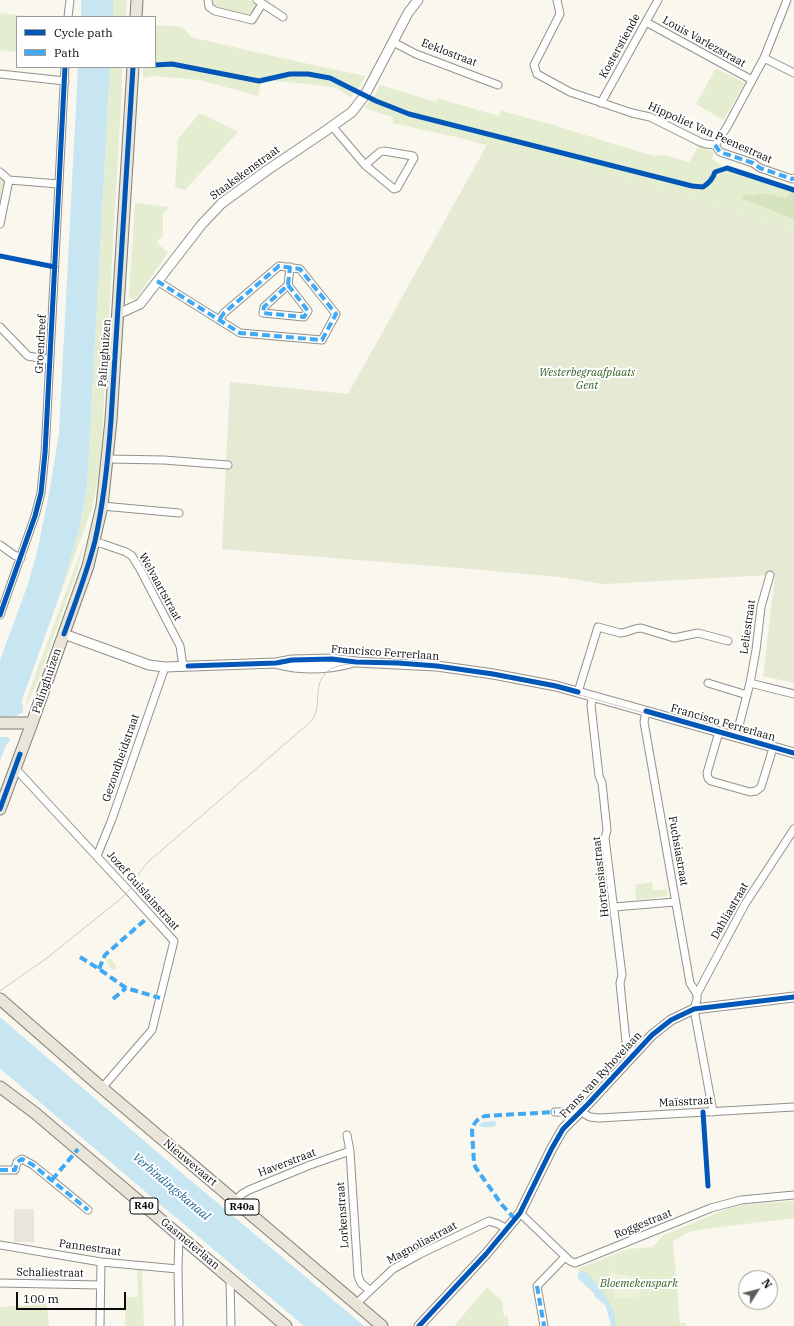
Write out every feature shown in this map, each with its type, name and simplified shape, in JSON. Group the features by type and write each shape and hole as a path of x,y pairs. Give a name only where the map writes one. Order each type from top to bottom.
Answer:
{"main road":[{"path":"136,16 137,0"},
{"name":"Palinghuizen","path":"0,809 15,768 26,726 64,634 88,566 95,542 102,506 108,459 133,68"},
{"path":"0,723 26,726"},
{"path":"0,729 26,726"},
{"name":"Nieuwevaart","path":"0,999 102,1088 382,1326"},
{"name":"Gasmeterlaan","path":"0,1087 35,1113 286,1326"}],"street":[{"path":"68,16 70,0"},
{"path":"208,0 209,7 215,12 252,20 260,2 283,17"},
{"path":"393,42 408,13 418,0"},
{"name":"Hippoliet Van Peenestraat","path":"558,0 560,14 534,65 537,74 570,92 632,113 650,116 700,142 715,145 720,152 753,163 760,168 792,179 794,178"},
{"name":"Kosterstiende","path":"601,103 658,0"},
{"path":"715,145 764,58 787,0"},
{"name":"Louis Varlezstraat","path":"646,22 752,80"},
{"name":"Eeklostraat","path":"393,42 416,54 498,85"},
{"name":"Staakskenstraat","path":"118,314 140,304 202,224 222,203 352,112 365,95 393,42"},
{"path":"764,58 794,73"},
{"name":"Groendreef","path":"0,615 21,558 41,493 45,453 65,68"},
{"path":"0,74 65,81"},
{"path":"332,126 365,165 394,189 397,188 414,158 413,156 384,151 380,152 365,165"},
{"path":"0,172 9,180 59,184"},
{"path":"0,224 9,180"},
{"path":"157,281 219,320 240,333 322,340 336,314 300,269 279,266 224,313 219,320"},
{"path":"288,285 308,311 304,317 263,313 264,306 288,285 290,267"},
{"path":"0,327 28,356 50,360"},
{"path":"108,459 164,460 228,464"},
{"path":"102,506 179,513"},
{"name":"Welvaartstraat","path":"95,542 126,552 132,556 180,646 183,666"},
{"path":"0,545 21,558"},
{"name":"Leliestraat","path":"736,737 750,683 756,650 761,607 770,575"},
{"path":"578,692 598,626 620,633 641,628 674,638 698,632 728,641"},
{"name":"Francisco Ferrerlaan","path":"64,634 149,664 165,667 276,663 292,660 332,659 465,670 525,679 593,696 794,753"},
{"name":"Gezondheidstraat","path":"97,856 112,818 165,667"},
{"path":"708,683 747,695"},
{"path":"750,683 794,694"},
{"name":"Hortensiastraat","path":"593,696 591,705 607,830 605,838 622,975 620,983 626,1042 634,1055"},
{"name":"Fuchsiastraat","path":"646,711 644,722 675,902 690,982 697,994"},
{"path":"719,732 707,773 708,778 711,781 750,792 756,791 761,787 774,748"},
{"name":"Jozef Guislainstraat","path":"15,768 174,941 152,1030 102,1088"},
{"name":"Dahliastraat","path":"694,1009 697,994 745,904 794,829"},
{"path":"614,907 675,902"},
{"name":"Frans van Ryhovelaan","path":"419,1326 520,1213 563,1129 663,1026 671,1020 694,1009 794,997"},
{"path":"694,1009 713,1112"},
{"name":"Maïsstraat","path":"555,1112 581,1112 598,1118 794,1107"},
{"name":"Lorkenstraat","path":"347,1135 350,1151 358,1276 361,1283 369,1290"},
{"name":"Haverstraat","path":"235,1201 249,1190 310,1165 350,1151"},
{"path":"0,1170 15,1170 17,1162 22,1159 33,1165 88,1210"},
{"name":"Roggestraat","path":"565,1257 575,1263 726,1203 741,1200 794,1195"},
{"path":"520,1213 565,1257 537,1286 544,1326"},
{"name":"Magnoliastraat","path":"356,1304 369,1290 376,1286 393,1269 420,1254 489,1221 507,1229"},
{"path":"178,1326 179,1235"},
{"name":"Pannestraat","path":"0,1245 101,1262 178,1269"},
{"path":"100,1326 101,1262"},
{"path":"230,1278 231,1326"},
{"name":"Schaliestraat","path":"0,1283 100,1284"}],"green space":[{"path":"113,0 127,0 126,16 113,16"},
{"path":"212,0 249,0 257,5 251,14 244,15 215,8 212,5"},
{"path":"0,13 27,16 16,16 16,52 0,50"},
{"path":"156,25 182,27 191,37 365,76 357,91 350,97 337,88 298,83 273,81 261,84 258,96 200,80 153,76 143,78 143,68 156,68"},
{"path":"110,68 121,68 122,87 101,454 92,509 58,600 79,531 87,488"},
{"path":"716,68 745,83 723,120 696,104"},
{"path":"380,85 436,102 437,98 499,116 501,110 656,156 665,155 689,162 699,146 714,152 712,159 727,170 794,192 794,233 707,204 456,137 393,123 393,117 364,108 374,96"},
{"path":"203,114 238,132 185,190 175,187 178,139 198,115"},
{"name":"Westerbegraafplaats Gent","path":"487,145 707,204 794,233 794,683 763,676 775,577 770,575 604,584 559,577 222,549 230,382 348,394"},
{"path":"0,176 6,181 0,209"},
{"path":"792,191 794,192 794,219 742,199 743,194 755,196 760,193 786,198"},
{"path":"135,203 169,207 163,213 163,236 157,241 158,244 168,253 135,300 130,298 129,295"},
{"path":"85,540 77,571 39,678 26,707 26,700"},
{"path":"652,882 653,891 667,889 668,896 636,900 635,885"},
{"path":"110,958 116,965 116,969 112,969 107,963 107,960"},
{"name":"Bloemekenspark","path":"794,1201 794,1218 704,1229 689,1232 673,1241 680,1323 686,1323 686,1326 614,1326 612,1308 577,1269 628,1249 652,1247 664,1235 729,1208 739,1205"},
{"path":"137,1265 143,1266 142,1280 144,1326 125,1326 125,1297 138,1297"},
{"path":"608,1271 642,1279 639,1297 615,1298"},
{"path":"487,1287 502,1301 504,1316 507,1315 509,1326 454,1326"},
{"path":"47,1304 49,1326 0,1326 0,1307"}],"shaded area":[{"path":"14,1209 34,1209 34,1242 14,1242"}],"water":[{"path":"81,0 113,0 113,16 81,16"},
{"path":"78,68 110,68 87,488 79,531 58,600 22,700 23,712 12,739 6,745 0,761 0,660 28,584 37,552 49,494 59,433"},
{"name":"Verbindingskanaal","path":"0,1017 176,1168 364,1326 304,1326 0,1069"},
{"path":"483,1122 496,1122 496,1125 492,1127 479,1126 479,1124"},
{"path":"582,1271 588,1274 608,1300 614,1312 616,1326 611,1326 606,1306 595,1297 593,1292 578,1278 578,1273"}],"pier":[{"path":"25,711 12,741 7,737 0,737 0,717 16,716"}],"tram line":[{"path":"0,991 47,958 124,896 148,862 308,724 316,713 318,690 321,680 328,671 344,665 370,663 404,664 441,668 542,685 794,755"}],"marked path":[{"path":"715,145 720,152 753,163 760,168 792,179 794,178"},
{"path":"157,281 240,333 322,340 336,314 300,269 279,266 224,313 219,320"},
{"path":"288,285 308,311 304,317 263,313 264,307 288,285 290,267"},
{"path":"99,969 105,955 146,919"},
{"path":"80,957 126,988 160,998"},
{"path":"113,999 126,988"},
{"path":"515,1219 502,1205 474,1164 473,1127 476,1121 485,1116 555,1112"},
{"path":"52,1180 78,1149"},
{"path":"0,1170 15,1170 17,1162 22,1159 33,1165 88,1210"},
{"path":"537,1286 544,1326"}],"cycle path":[{"path":"156,65 172,64 259,81 290,74 308,74 330,78 376,101 409,114 692,186 703,187 710,181 715,172 727,168 794,190"},
{"path":"0,615 35,516 41,493 45,453 65,68"},
{"path":"64,634 92,553 101,511 105,481 111,420 133,68"},
{"path":"0,256 55,267"},
{"path":"188,666 276,663 292,660 332,659 356,662 398,663 437,666 493,674 556,686 578,692"},
{"path":"646,711 794,753"},
{"path":"0,809 20,754"},
{"path":"419,1326 486,1254 520,1213 563,1129 652,1035 671,1020 694,1009 794,997"},
{"path":"703,1112 708,1186"}]}
